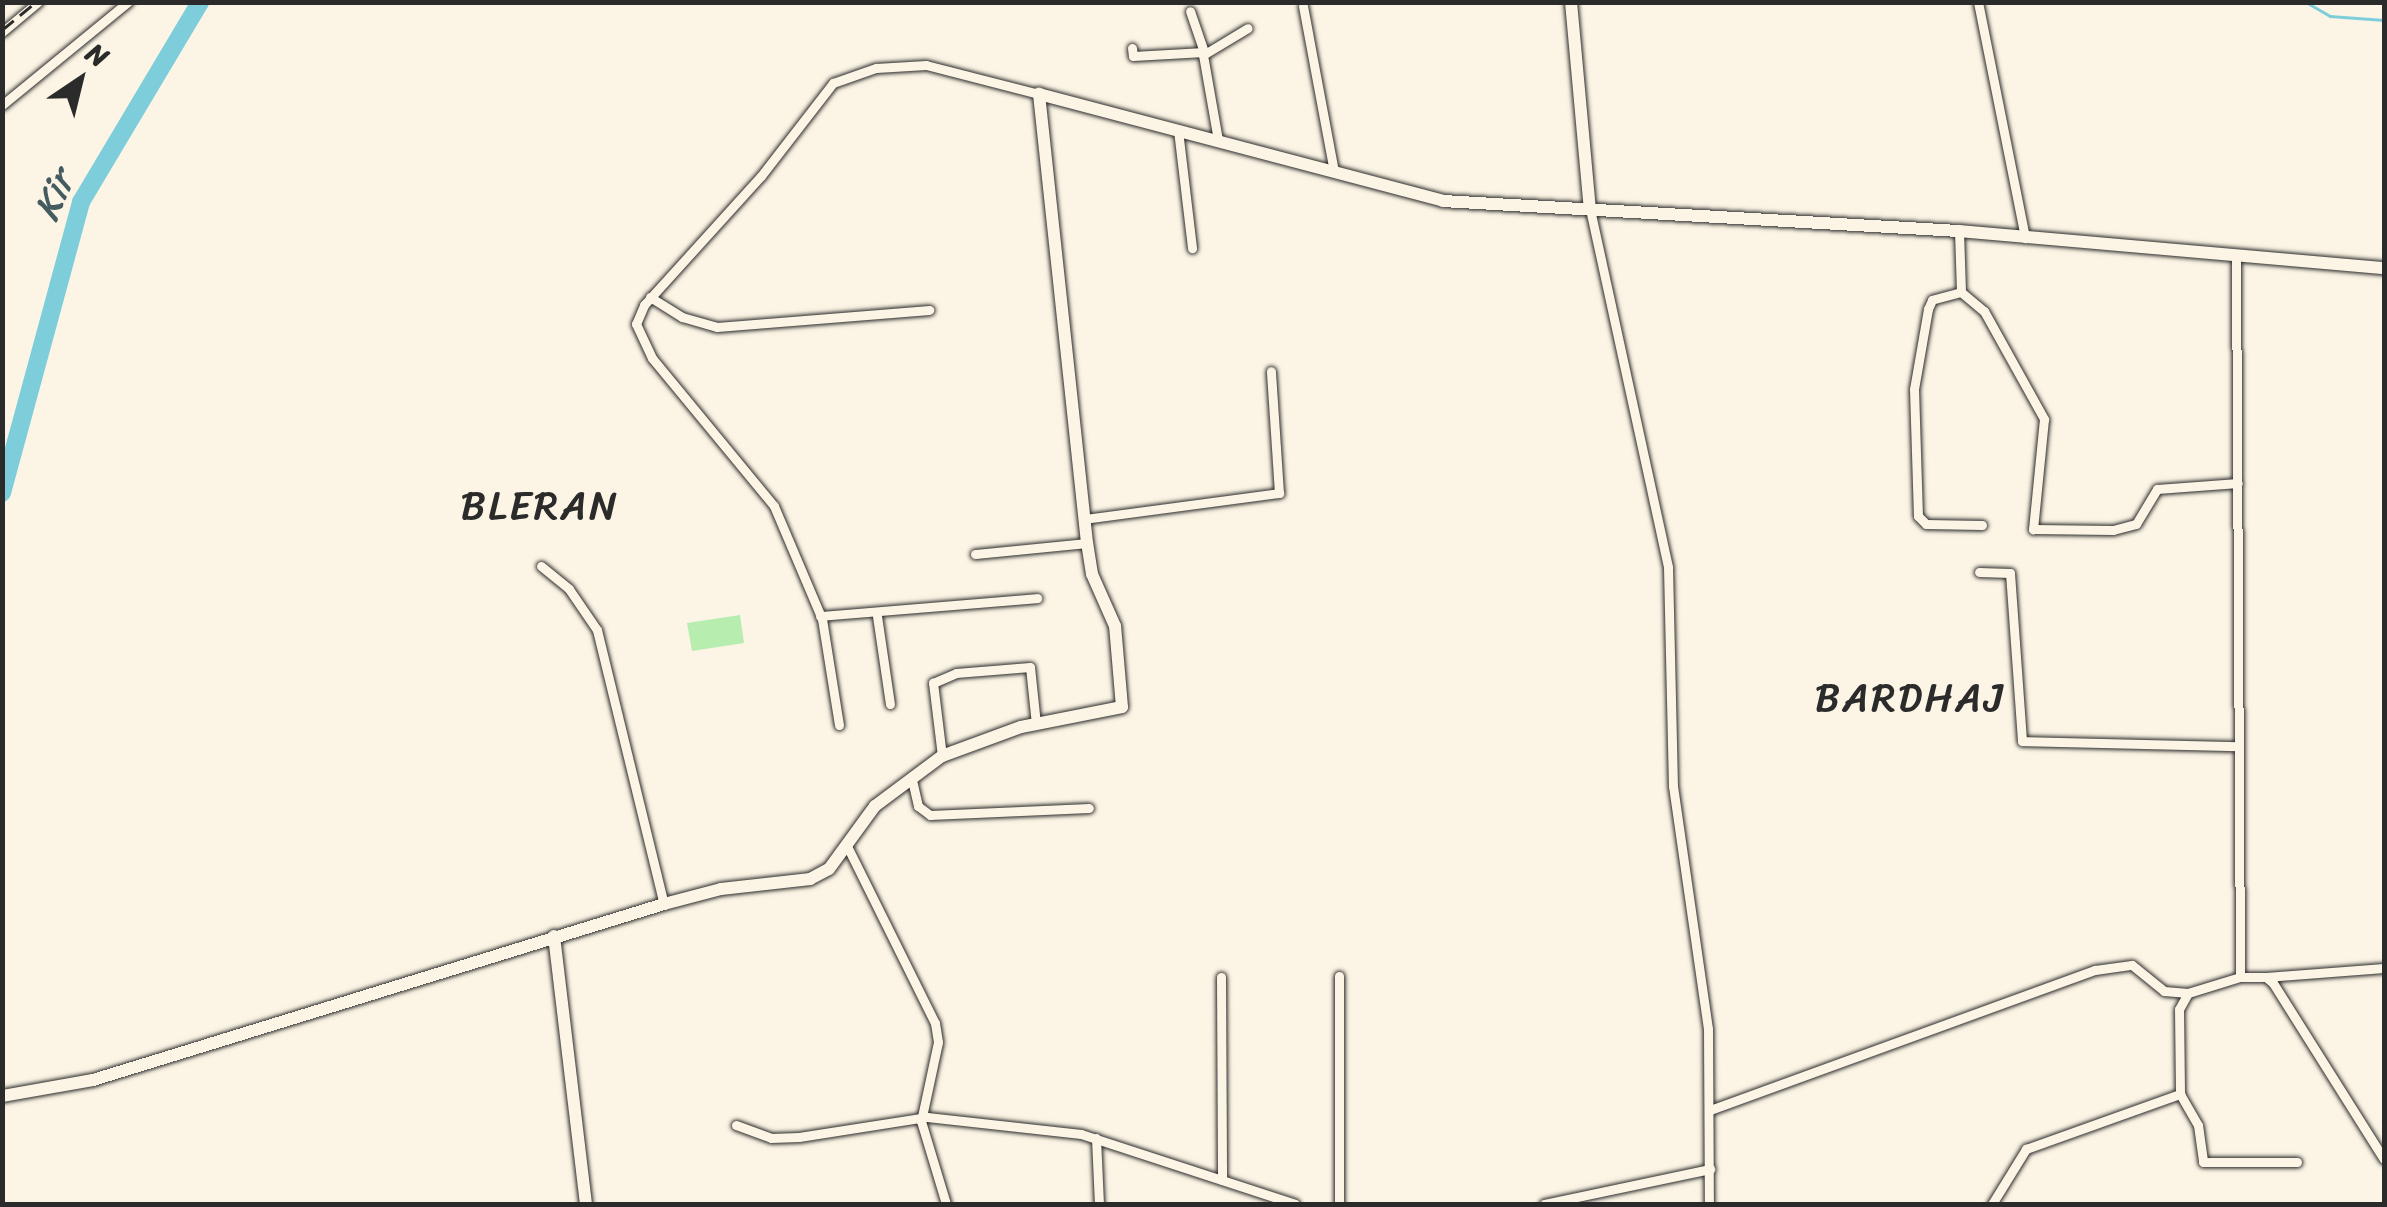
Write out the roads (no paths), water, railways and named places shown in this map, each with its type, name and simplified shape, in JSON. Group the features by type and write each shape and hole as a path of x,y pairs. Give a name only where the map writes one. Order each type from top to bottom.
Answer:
{"street":[{"path":"2,32 38,2"},
{"path":"2,106 128,2"},
{"path":"1571,2 1590,208 1668,566 1673,786 1708,1029 1709,1204"},
{"path":"1978,2 2026,241"},
{"path":"1303,6 1334,171"},
{"path":"1190,11 1204,52 1218,140"},
{"path":"1132,48 1133,56 1204,52 1248,28"},
{"path":"839,725 820,616 774,506 638,338 636,324 650,297 761,176 833,84 876,68 926,65 1443,201 1958,230 2026,241 2384,268"},
{"path":"2,1096 92,1080 664,904 810,879 829,869 875,806 942,756 1036,724 1123,706 1115,626 1092,574 1087,543 1039,94"},
{"path":"1178,130 1192,248"},
{"path":"1958,230 1961,292 1984,311 2044,419 2034,529 2113,530 2136,524 2158,489 2238,482"},
{"path":"2236,258 2234,746 2240,977"},
{"path":"1961,292 1932,300 1928,310 1914,388 1918,516 1926,524 1982,524"},
{"path":"650,297 682,318 717,327 929,310"},
{"path":"1084,519 1279,494 1271,371"},
{"path":"975,554 1087,543"},
{"path":"541,566 568,589 597,630 664,904"},
{"path":"1979,572 2010,573 2012,578 2022,742 2234,746"},
{"path":"820,616 877,616 911,604 1036,598"},
{"path":"877,616 890,704"},
{"path":"942,756 933,683 956,673 1030,667 1036,724"},
{"path":"912,780 918,806 930,815 1089,808"},
{"path":"847,846 935,1023 938,1042 921,1121 946,1204"},
{"path":"554,936 586,1204"},
{"path":"1710,1110 2095,970 2132,964 2164,991 2188,993 2240,977 2384,968"},
{"path":"1221,976 1222,1180"},
{"path":"1339,976 1339,1204"},
{"path":"2266,977 2384,1159"},
{"path":"2188,993 2174,1022 2180,1094 2200,1130 2203,1162 2297,1162"},
{"path":"1992,1204 2026,1149 2180,1094"},
{"path":"736,1125 771,1138 799,1138 845,1125 964,1119 1096,1138 1295,1204"},
{"path":"1096,1138 1099,1204"},
{"path":"1544,1204 1710,1168"}],"waterway":[{"name":"Kir","path":"2,493 81,202 200,2"},
{"path":"2306,2 2330,16 2384,20"}],"railway":[{"path":"2,30 36,2"}],"district":[{"name":"BLERAN","path":"540,506"},
{"name":"BARDHAJ","path":"1910,698"}]}
